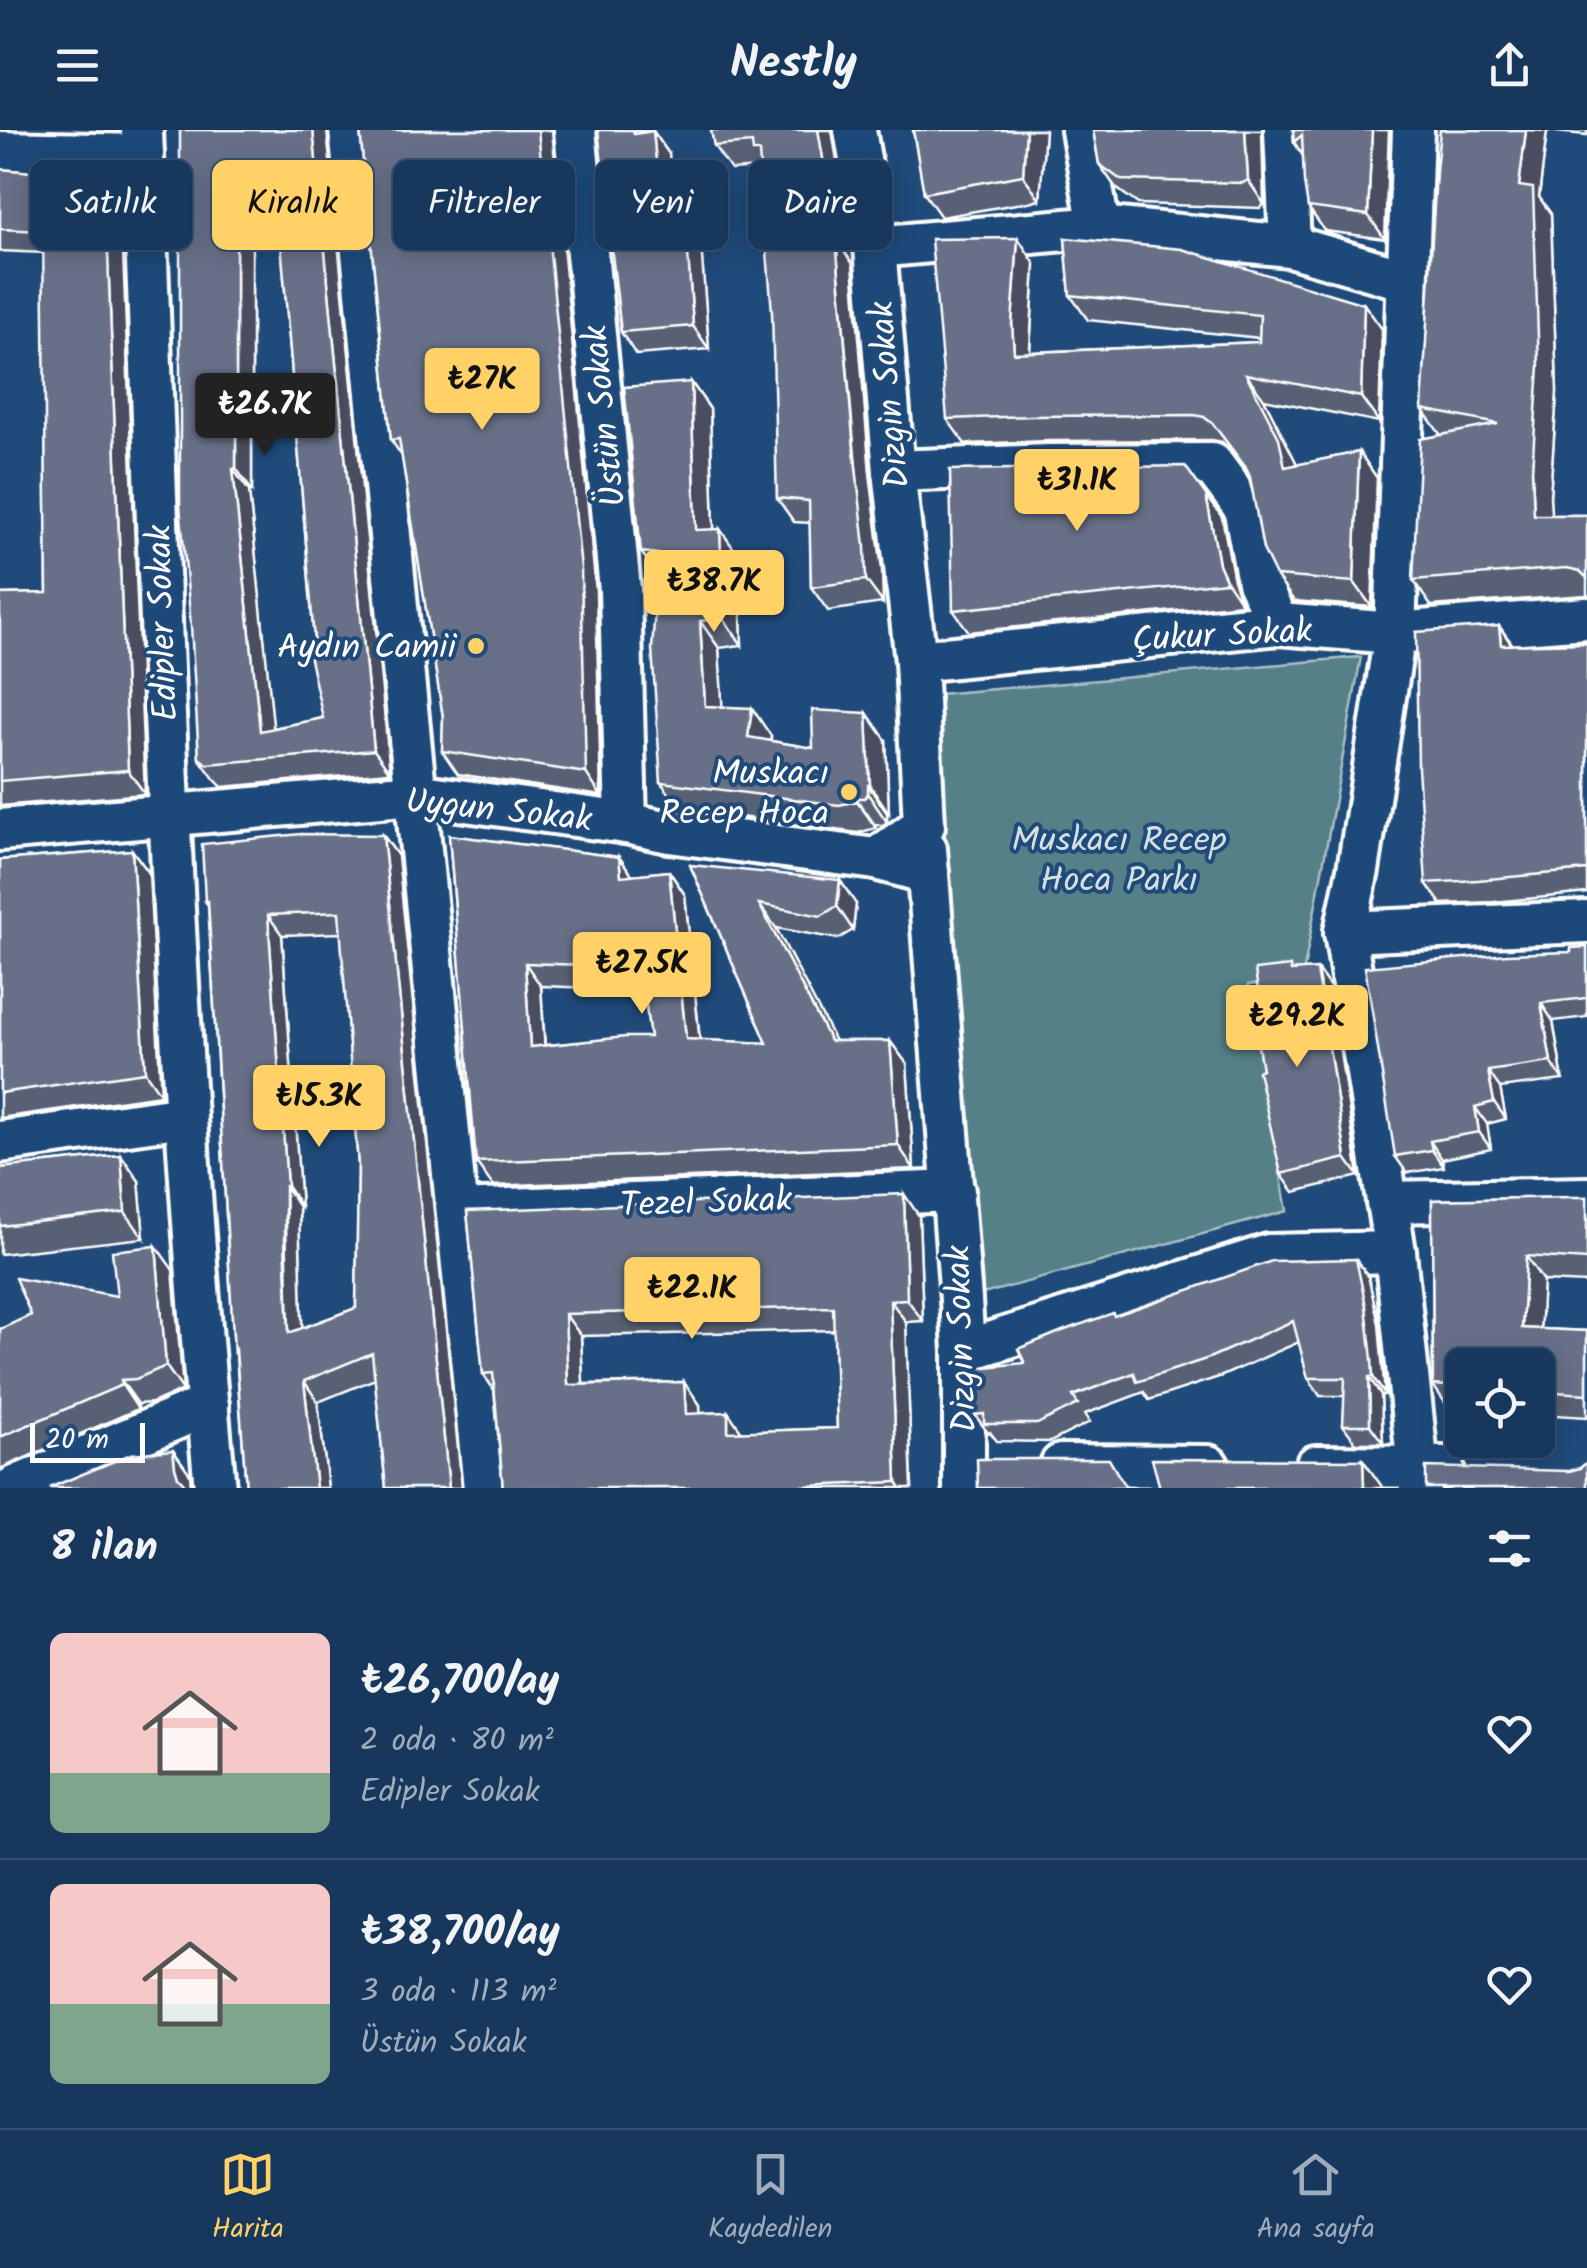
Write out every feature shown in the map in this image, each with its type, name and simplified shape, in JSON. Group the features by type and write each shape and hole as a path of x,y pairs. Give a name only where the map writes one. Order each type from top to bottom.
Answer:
{"street":[{"path":"350,130 484,1488"},
{"name":"Üstün Sokak","path":"575,130 620,590 626,823"},
{"name":"Dizgin Sokak","path":"855,130 860,160"},
{"path":"1082,130 1099,226"},
{"path":"1285,130 1290,246"},
{"path":"1413,130 1396,633 1345,932 1395,1252 1420,1477"},
{"path":"0,152 143,142"},
{"name":"Edipler Sokak","path":"143,142 169,816 185,1116 216,1488"},
{"path":"892,245 1099,226 1290,246 1406,280"},
{"name":"Dizgin Sokak","path":"875,250 894,471 916,661 924,825 964,1351 988,1471"},
{"path":"894,471 1212,464 1244,507 1258,582 1278,624"},
{"name":"Çukur Sokak","path":"916,661 1278,624 1396,633 1587,618"},
{"name":"Uygun Sokak","path":"0,830 415,794 876,859 928,874"},
{"path":"876,859 924,825"},
{"path":"1345,932 1587,922"},
{"path":"0,1142 185,1116"},
{"name":"Tezel Sokak","path":"458,1211 954,1191"},
{"path":"1387,1202 1587,1198"},
{"path":"964,1351 1268,1255 1395,1252"},
{"path":"12,1488 208,1405"},
{"path":"988,1471 1260,1466 1420,1477 1475,1468"}],"green space":[{"name":"Muskacı Recep Hoca Parkı","path":"1361,657 1302,980 1248,985 1287,1211 961,1300 939,1017 939,694"}],"building":[{"path":"180,130 313,130 316,160 212,160 212,250 236,250 233,469 260,731 323,718 306,641 314,640 282,250 325,250 374,750 207,764 199,758 180,505 180,250 192,250 192,160 180,160"},
{"path":"360,130 538,130 541,160 393,160 393,250 550,250 581,569 586,773 442,751 443,717 399,439 391,440 372,250 373,160 363,160"},
{"path":"598,130 633,130 634,134 653,131 656,160 601,160"},
{"path":"711,130 818,130 823,160 760,160 752,143 714,146"},
{"path":"913,130 1026,130 1023,175 924,193"},
{"path":"1093,130 1245,130 1248,180 1121,180 1099,164"},
{"path":"1293,130 1372,130 1368,215 1308,207 1302,135 1294,142"},
{"path":"1440,130 1526,130 1519,186 1533,188 1539,366 1532,471 1534,515 1587,515 1587,578 1580,571 1567,568 1413,580 1420,439 1498,424 1422,409"},
{"path":"0,169 30,172 30,230 0,229"},
{"path":"1018,238 1012,323 1014,353 1259,342 1260,315 1070,295 1065,238 1182,249 1364,304 1361,397 1246,374 1279,438 1285,467 1359,452 1354,582 1276,576 1263,549 1246,468 1204,417 947,419 931,239"},
{"path":"43,250 108,250 128,770 0,781 0,594 47,593"},
{"path":"612,250 688,250 693,326 621,332"},
{"path":"767,250 837,250 866,580 811,587 809,501 777,498"},
{"path":"691,382 696,530 720,529 723,618 700,621 705,706 752,708 748,737 813,748 812,710 867,713 870,785 868,794 856,798 857,801 839,805 661,782 652,649 659,554 641,552 624,387"},
{"path":"1185,466 1206,495 1219,564 1227,582 953,610 950,470"},
{"path":"1499,626 1501,645 1587,643 1587,870 1426,883 1418,768 1416,632"},
{"path":"301,834 383,835 449,1488 386,1488 372,1353 304,1381 316,1488 246,1488 202,844","holes":["339,912 358,1165 356,1308 289,1333 287,1186 268,915"]},
{"path":"449,835 619,857 621,876 669,871 686,1039 767,1043 690,865 840,880 837,906 821,916 759,904 830,1041 890,1041 898,1145 476,1162","holes":["525,963 641,967 650,1037 530,1047"]},
{"path":"132,850 145,1072 0,1093 0,860"},
{"path":"1587,947 1587,998 1541,1003 1551,1062 1488,1071 1494,1102 1475,1107 1479,1132 1430,1141 1432,1150 1395,1156 1365,967 1571,952 1571,948"},
{"path":"1290,966 1291,971 1317,969 1346,1158 1281,1174 1258,1071 1262,1069 1253,1017 1262,1016 1255,970"},
{"path":"121,1155 125,1212 0,1226 0,1168"},
{"path":"904,1194 907,1299 890,1300 897,1482 759,1488 503,1488 493,1373 483,1374 467,1211","holes":["833,1307 837,1428 728,1432 728,1412 686,1414 684,1382 568,1385 565,1314"]},
{"path":"1587,1197 1587,1260 1526,1256 1522,1328 1587,1331 1587,1394 1555,1392 1555,1348 1445,1348 1445,1386 1433,1385 1432,1200"},
{"path":"156,1246 166,1366 136,1379 121,1380 122,1385 0,1437 0,1329 31,1315 15,1278 117,1296 112,1251"},
{"path":"1356,1259 1372,1359 1370,1425 1343,1425 1345,1378 1308,1378 1293,1321 1209,1358 1137,1382 1134,1373 1073,1396 1078,1404 1037,1424 984,1424 984,1414 975,1415 975,1368 1025,1363 1018,1349 1272,1261"},
{"path":"173,1450 178,1477 185,1488 49,1488 131,1454"},
{"path":"977,1459 1109,1459 1126,1488 978,1488"},
{"path":"1152,1459 1363,1460 1364,1488 1160,1488"},
{"path":"1587,1462 1587,1488 1426,1488 1426,1467 1569,1471"}],"place":[{"name":"Aydın Camii","path":"476,646"},
{"name":"Muskacı Recep Hoca","path":"849,792"}]}
